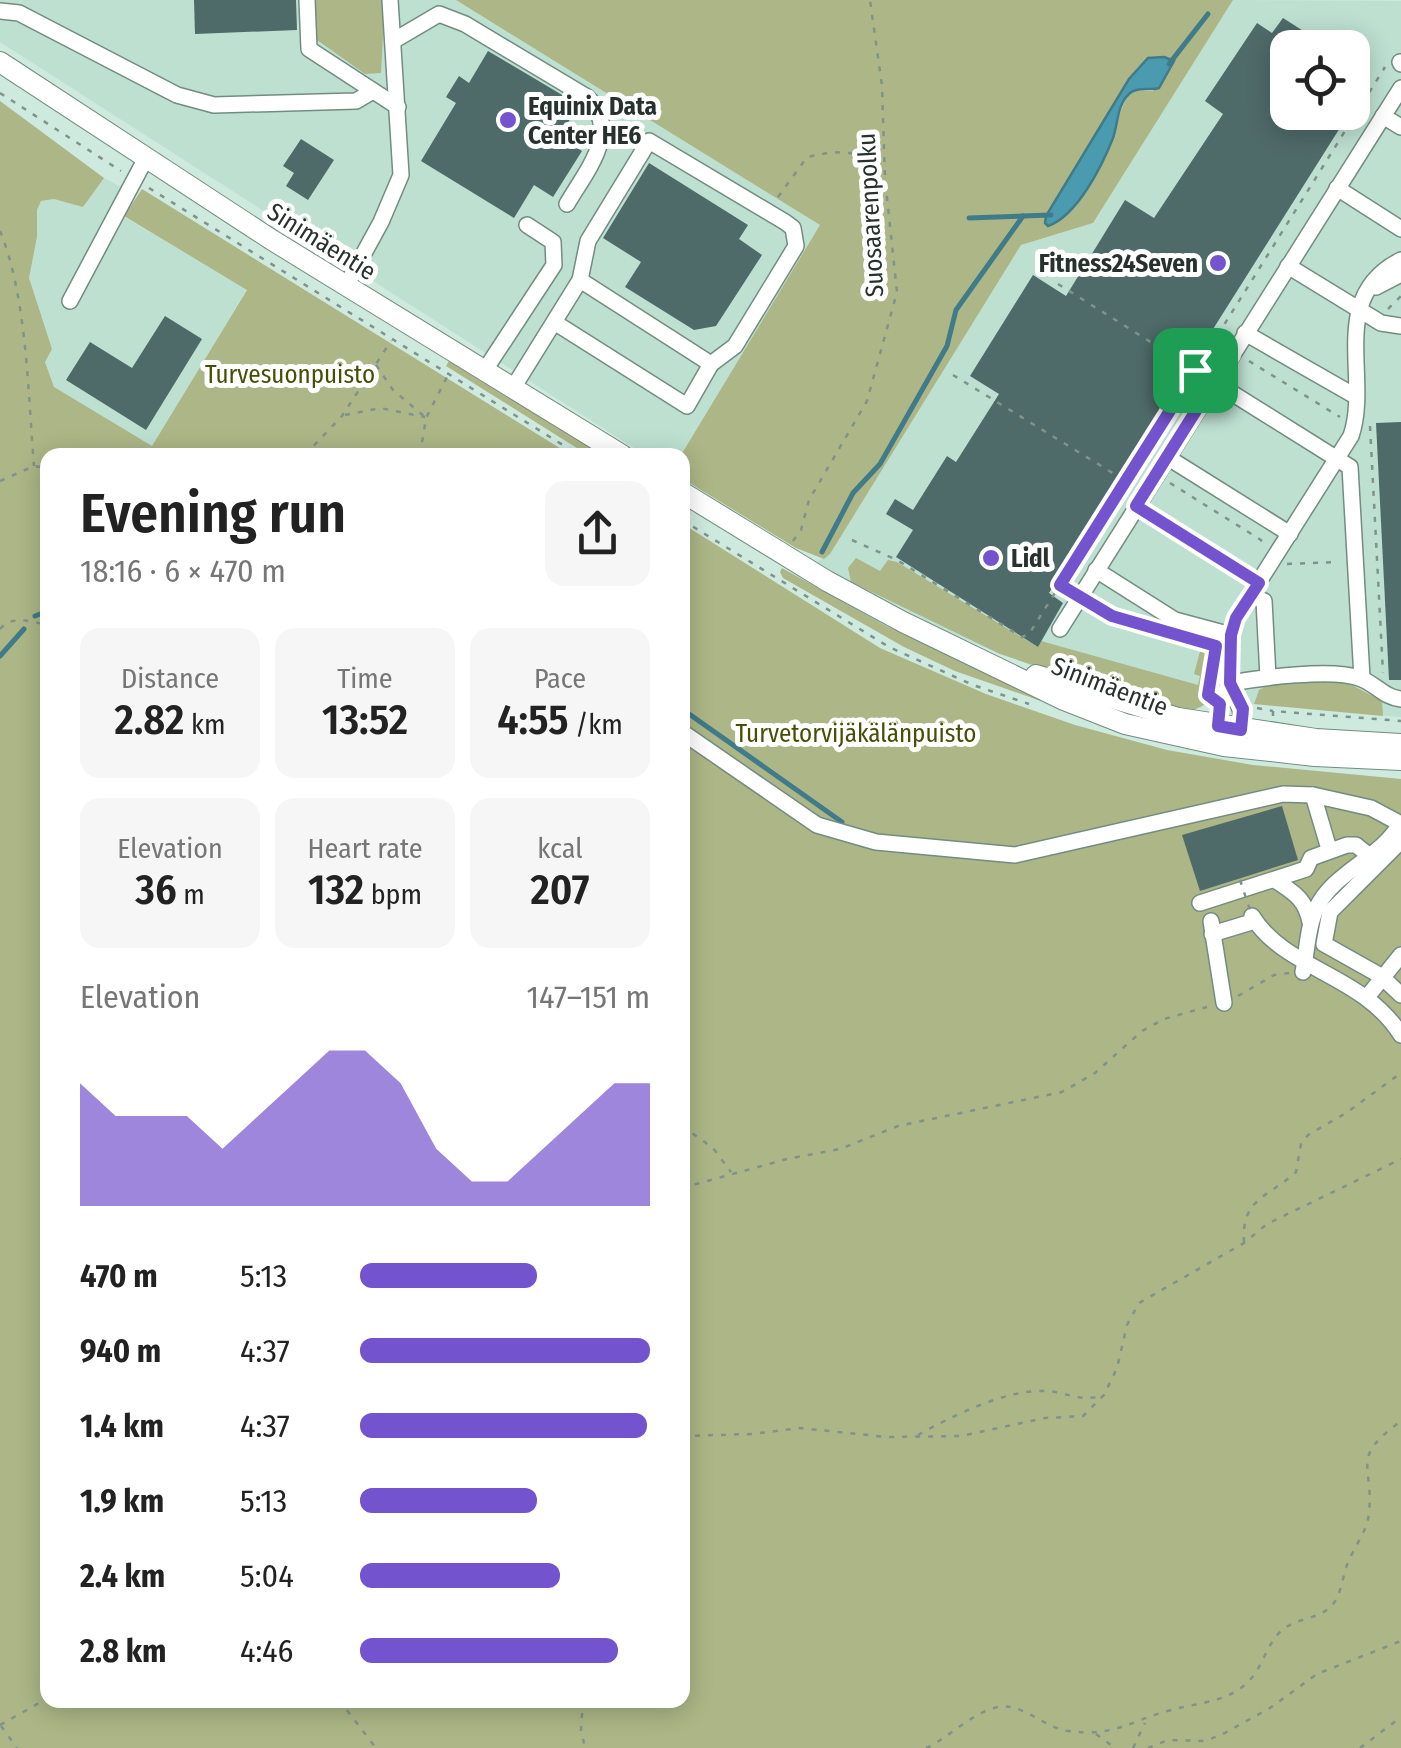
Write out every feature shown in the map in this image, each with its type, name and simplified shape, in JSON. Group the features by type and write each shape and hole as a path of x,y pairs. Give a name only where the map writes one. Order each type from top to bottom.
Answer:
{"main road":[{"name":"Sinimäentie","path":"0,62 346,286 455,364 485,370 611,448"},
{"name":"Sinimäentie","path":"690,497 857,598 1064,700 1125,724 1401,760"},
{"name":"Sinimäentie","path":"1221,736 1241,730 1401,744"}],"street":[{"path":"306,0 309,49 398,107"},
{"path":"346,286 382,222 401,175 390,0"},
{"path":"0,10 19,13 177,95 214,104 356,101 373,91"},
{"path":"393,41 439,14 465,24 588,97 598,107 603,132 600,146 567,204"},
{"path":"1060,629 1401,88"},
{"path":"1383,116 1401,127"},
{"path":"514,388 554,322 580,280 588,241 649,141 793,228 796,246 736,346 711,364 687,406 554,322"},
{"path":"70,301 146,158"},
{"path":"1337,188 1401,229"},
{"path":"485,370 554,265 553,242 527,226"},
{"path":"1241,730 1243,709 1230,683 1231,635 1356,420 1354,342 1360,310 1380,274 1401,260"},
{"path":"1288,266 1381,323 1401,326"},
{"path":"1368,292 1401,274"},
{"path":"580,280 711,364"},
{"path":"1246,333 1355,396"},
{"path":"1195,370 1350,466 1362,678"},
{"path":"1167,457 1290,534"},
{"path":"1136,506 1255,589 1264,601 1268,677"},
{"path":"1096,570 1175,620 1231,635"},
{"path":"1221,736 1220,697 1230,683 1268,677 1346,675 1362,678 1384,696 1401,699"},
{"path":"690,737 818,824 876,842 1015,855 1283,794 1371,808 1401,824 1316,908 1304,966"},
{"path":"1313,796 1329,848"},
{"path":"1401,841 1330,912 1324,928 1324,944 1383,978 1401,996"},
{"path":"1200,902 1306,869 1311,858 1347,845 1356,845 1370,856"},
{"path":"1274,880 1299,894 1306,903 1311,926"},
{"path":"1224,1003 1212,927 1254,919 1304,966 1367,997 1401,1035"},
{"path":"1367,997 1401,955"}],"path":[{"name":"Suosaarenpolku","path":"802,530 809,500 867,401 897,292 884,155 882,86 870,0"},
{"path":"852,540 898,560 1022,637 1029,634 1195,370 1396,64"},
{"path":"0,94 393,338 455,364 570,448"},
{"path":"778,198 807,158 832,152 884,155"},
{"path":"0,231 17,298 34,466"},
{"path":"1058,284 1195,370"},
{"path":"1381,323 1401,296"},
{"path":"312,448 342,416 393,338"},
{"path":"1212,344 1242,357 1343,419 1370,419 1384,684"},
{"path":"376,364 393,390 426,418"},
{"path":"421,448 426,418 455,364"},
{"path":"953,375 1125,481"},
{"path":"342,416 380,408 426,418"},
{"path":"0,482 40,467"},
{"path":"1133,468 1152,480 1167,480 1261,540 1263,549 1287,564 1377,561"},
{"path":"690,525 774,577"},
{"path":"1060,585 1112,616 1177,636"},
{"path":"0,630 21,619 40,623"},
{"path":"1240,880 1254,919"},
{"path":"690,1186 840,1149 898,1126 1062,1092 1095,1073 1142,1031 1164,1020 1224,1003 1274,975 1304,966"},
{"path":"1244,1243 1242,1224 1248,1211 1296,1172 1301,1144 1308,1136 1346,1114 1401,1073"},
{"path":"690,1132 713,1148 732,1173"},
{"path":"690,1436 800,1428 887,1437 961,1436 1046,1418 1083,1416 1104,1395 1139,1303 1244,1243 1296,1208 1401,1159"},
{"path":"917,1436 956,1414 1011,1397 1045,1390 1087,1400 1104,1395"},
{"path":"926,1748 999,1706 1017,1709 1063,1730 1092,1732 1130,1727 1234,1692 1247,1683 1274,1637 1286,1625 1333,1605 1350,1556 1369,1519 1366,1476 1370,1454 1382,1434 1401,1421"},
{"path":"1148,1748 1168,1740 1205,1741 1223,1734 1270,1708 1316,1674 1401,1641"},
{"path":"17,1748 0,1725 40,1702"},
{"path":"345,1708 376,1748"},
{"path":"582,1708 585,1748"},
{"path":"1360,1748 1401,1717"},
{"path":"1133,1748 1138,1731 1148,1719"},
{"path":"1092,1732 1115,1748"}],"shaded area":[{"path":"0,0 456,0 820,225 685,448 634,448 0,42"},
{"path":"1233,0 1401,1 1401,717 1230,705 1214,695 1201,708 1000,654 944,630 815,563 830,554 1021,245 1093,223"},
{"path":"104,178 119,186 139,189 124,217 247,289 152,446 53,387 29,278 41,201 54,199 83,206"}],"green space":[{"path":"315,0 385,0 381,73 365,74 317,40"},
{"path":"456,0 1233,0 1093,223 1021,245 824,559 796,548 690,483 690,448 685,448 820,225","holes":["1174,61 1153,91 1133,90 1128,96 1112,140 1074,210 1137,68"]},
{"path":"0,101 104,178 83,207 54,199 41,201 37,210 37,237 29,278 52,349 45,362 54,387 152,446 247,290 124,216 142,189 560,448 40,448 40,1708 690,1708 690,528 880,648 986,694 1075,725 1167,750 1253,765 1401,779 1401,1748 0,1748"},
{"path":"449,361 499,388 596,448 577,448 446,366"},
{"path":"856,558 880,571 888,560 897,562 1038,647 1041,641 1198,685 1200,676 1194,674 1202,644 1210,647 1213,652 1205,700 1208,703 1190,712 1109,691 1000,654 851,582 848,568"},
{"path":"782,568 888,627 1078,714 955,671 904,647 783,578"},
{"path":"1342,680 1382,701 1383,716 1254,704 1259,690 1271,683"}],"water":[{"path":"1148,58 1174,61 1159,88 1135,90 1125,98 1115,133 1095,176 1069,212 1048,226 1046,216 1129,79"}],"building":[{"path":"194,0 296,0 297,30 195,34"},
{"path":"1283,18 1302,30 1274,30"},
{"path":"1257,23 1270,32 1270,130 1339,130 1203,345 1219,356 1213,366 1198,357 1186,363 1186,376 1049,593 1063,603 1038,647 896,557 913,530 886,514 895,499 913,510 947,456 956,462 999,394 970,376 1033,275 1066,296 1125,200 1154,218 1223,114 1205,101"},
{"name":"Equinix Data Center HE6","path":"488,51 579,105 559,137 582,151 553,197 534,185 514,218 421,161 456,103 446,97 459,76 469,83"},
{"path":"301,139 334,160 308,200 286,186 294,173 283,166"},
{"path":"649,163 748,225 739,239 762,255 716,326 694,330 625,287 641,262 603,238"},
{"path":"165,316 202,339 146,430 66,380 90,342 132,368"},
{"path":"1401,422 1401,680 1389,680 1376,423"},
{"path":"1282,806 1298,860 1200,891 1182,835"}],"waterway":[{"path":"1169,64 1208,14"},
{"path":"969,218 1051,215"},
{"path":"822,552 853,493 880,464 947,346 956,310 1023,216"},
{"path":"35,616 40,614"},
{"path":"0,656 24,629"},
{"path":"690,715 842,822"}],"place":[{"name":"Equinix Data Center HE6","path":"508,120"},
{"name":"Fitness24Seven","path":"1218,263"},
{"name":"Lidl","path":"991,558"}],"route":[{"path":"1212,344 1231,355 1136,506 1259,583 1236,618 1231,635 1230,683 1243,709 1241,730 1218,726 1220,704 1208,695 1216,646 1112,616 1060,585 1195,370 1212,344"}],"park label":[{"name":"Turvesuonpuisto","path":"290,374"},
{"name":"Turvetorvijäkälänpuisto","path":"856,733"}]}
